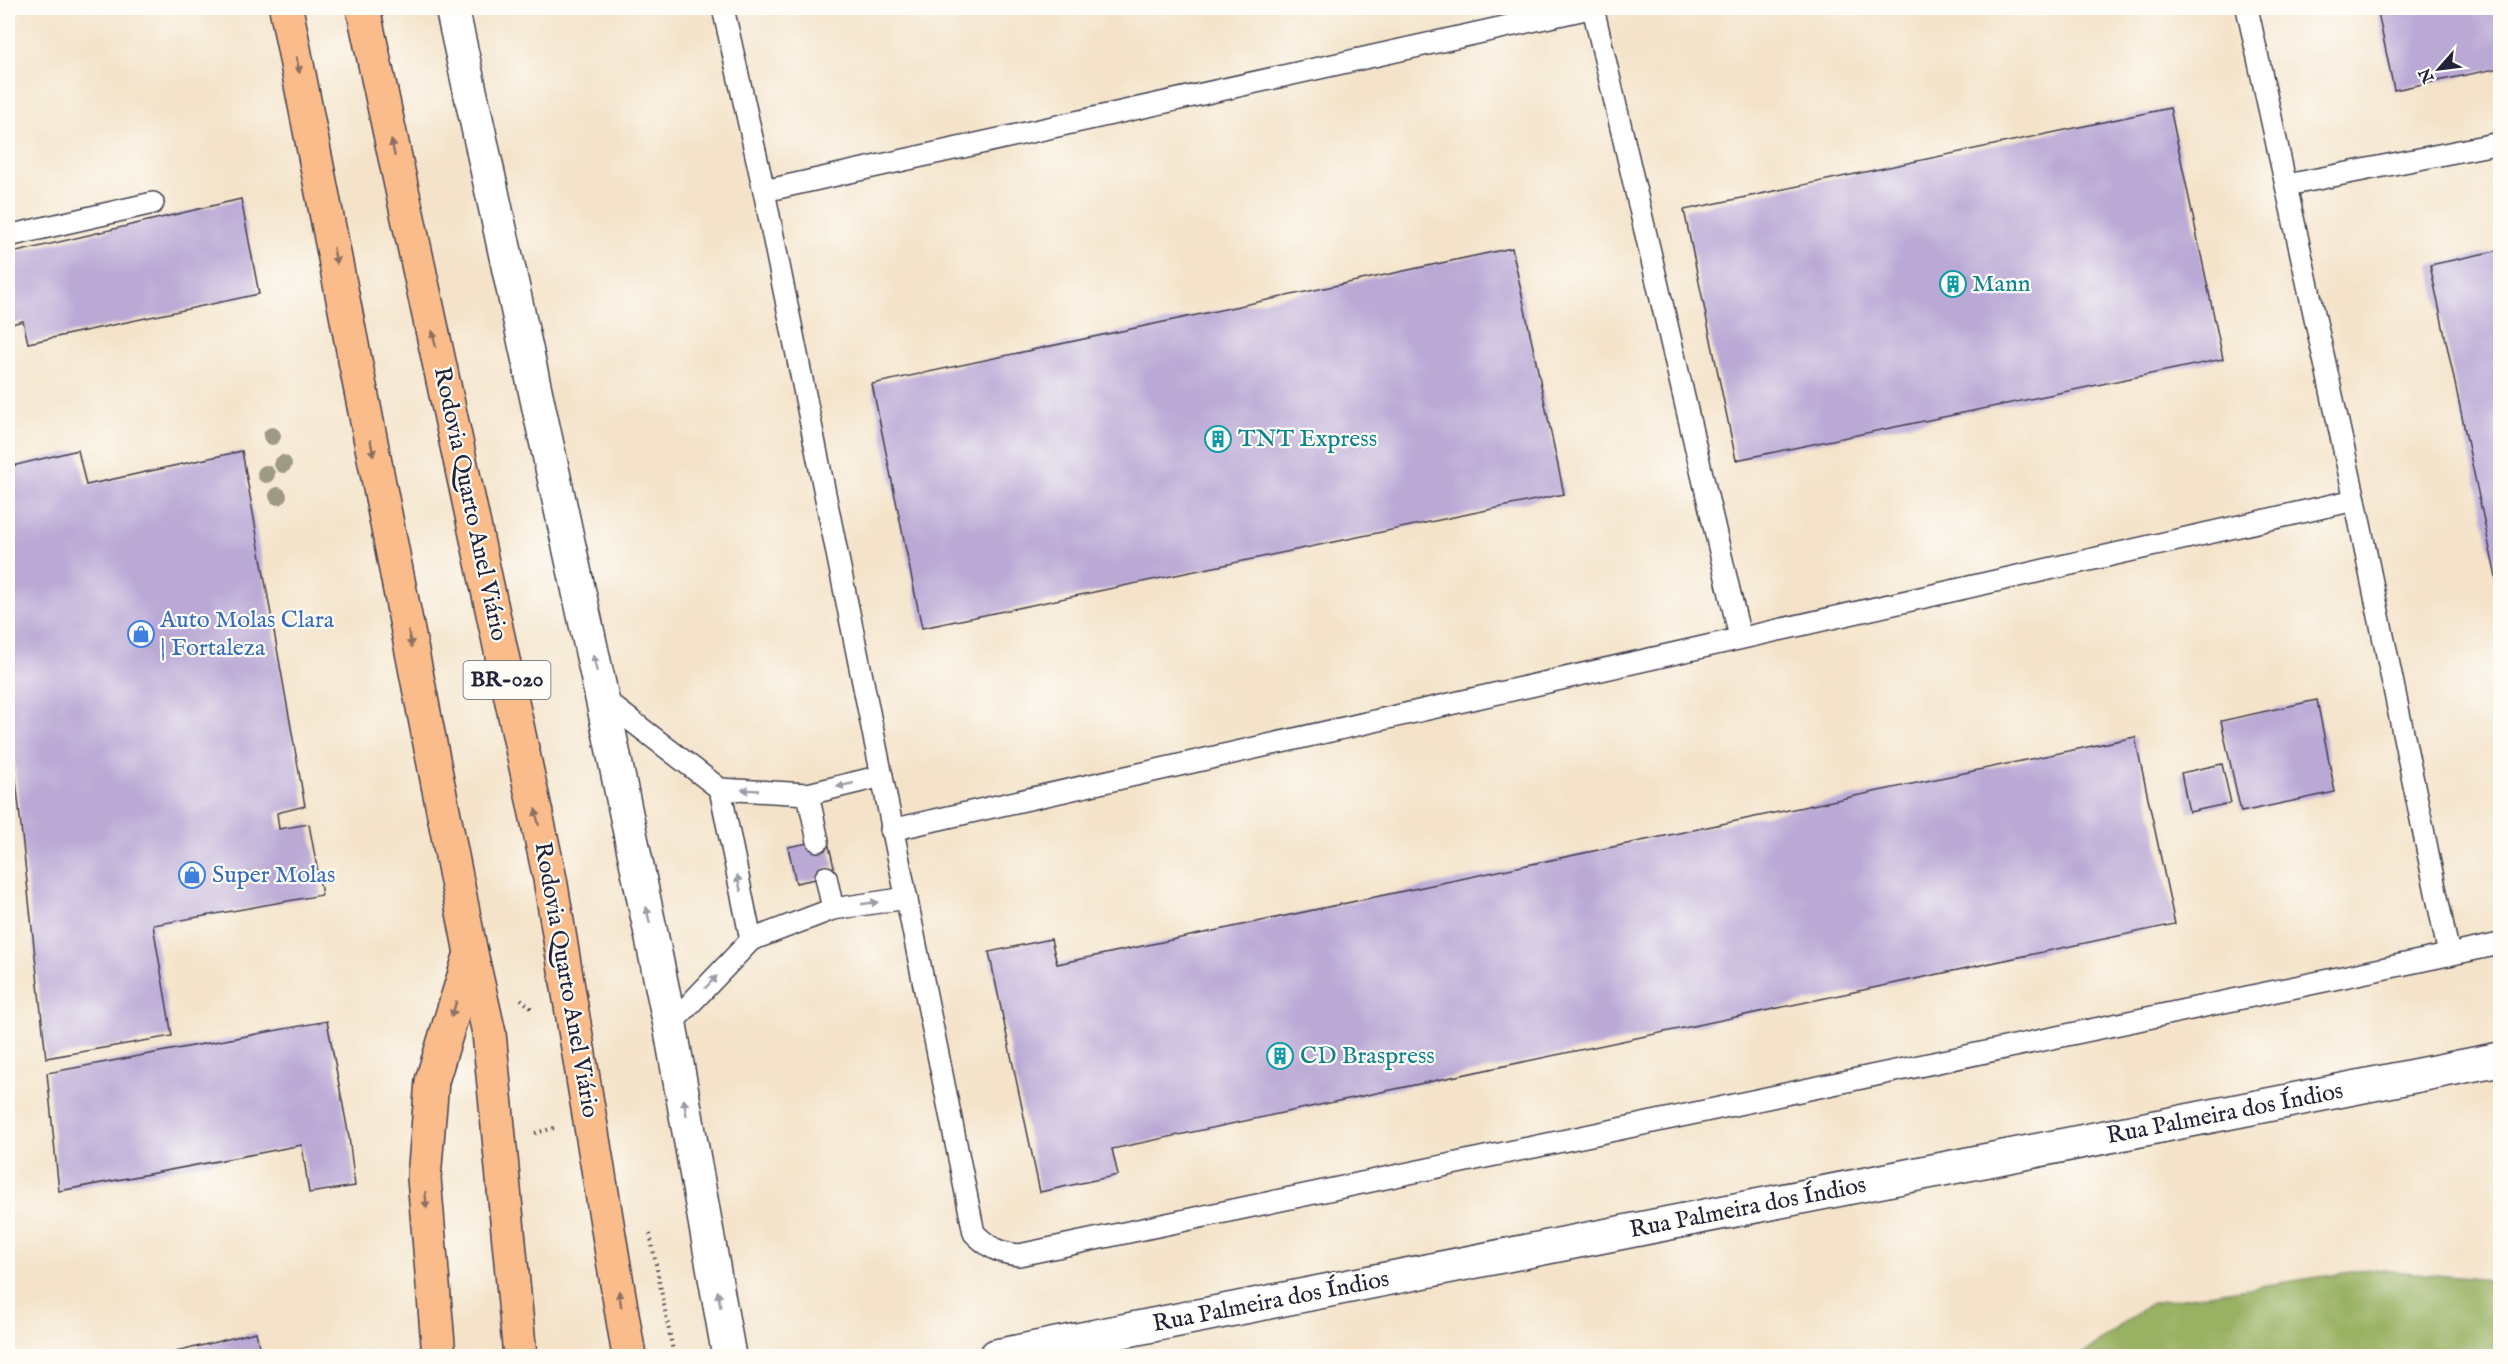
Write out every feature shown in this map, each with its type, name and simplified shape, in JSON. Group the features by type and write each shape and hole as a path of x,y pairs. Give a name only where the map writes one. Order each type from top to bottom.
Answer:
{"main road":[{"path":"286,8 471,953 489,1033 520,1356"},
{"name":"Rodovia Quarto Anel Viário","path":"363,8 550,879 630,1356"},
{"path":"439,1356 424,1178 432,1081 471,953"}],"street":[{"path":"452,8 602,698 670,1024 729,1356"},
{"name":"Rua Palmeira dos Índios","path":"996,1356 2500,1059"}],"lane":[{"path":"723,8 764,191 974,1233 987,1246 999,1253 1019,1255 2500,944"},
{"path":"764,191 1592,8 1740,637"},
{"path":"2247,8 2355,500 2449,956"},
{"path":"2287,185 2500,143"},
{"path":"8,236 153,203"},
{"path":"891,830 2355,500"},
{"path":"602,698 720,789 808,794 882,776"},
{"path":"720,789 751,940"},
{"path":"808,794 818,841"},
{"path":"825,877 833,909"},
{"path":"670,1024 751,940 833,909 907,898"}],"path":[{"path":"513,992 538,1015"},
{"path":"499,1141 590,1120"}],"green space":[{"path":"2371,1269 2500,1281 2500,1356 2080,1356 2151,1303"}],"building":[{"path":"2377,8 2500,8 2500,68 2394,90"},
{"name":"Mann","path":"2170,108 2223,359 1736,460 1684,210"},
{"path":"241,199 259,294 28,343 23,321 8,325 8,254"},
{"name":"TNT Express","path":"1512,248 1564,494 922,628 872,384"},
{"path":"2500,250 2500,592 2499,592 2430,265"},
{"path":"78,450 86,485 242,451 305,806 277,813 279,829 309,824 322,895 153,925 172,1036 46,1058 8,706 8,467"},
{"path":"2317,700 2335,792 2241,812 2221,721"},
{"name":"CD Braspress","path":"2135,737 2175,924 1112,1149 1118,1175 1040,1192 989,952 1051,939 1057,964"},
{"path":"2222,764 2231,803 2189,812 2181,773"},
{"path":"818,841 820,848 829,846 834,867 824,869 826,877 796,883 788,847"},
{"path":"327,1021 349,1137 355,1186 309,1193 302,1145 59,1191 47,1073"},
{"path":"256,1332 261,1356 160,1356"}],"place":[{"name":"Mann","path":"1953,284"},
{"name":"TNT Express","path":"1218,439"},
{"name":"Auto Molas Clara | Fortaleza","path":"141,634"},
{"name":"Super Molas","path":"192,875"},
{"name":"CD Braspress","path":"1280,1056"}]}
